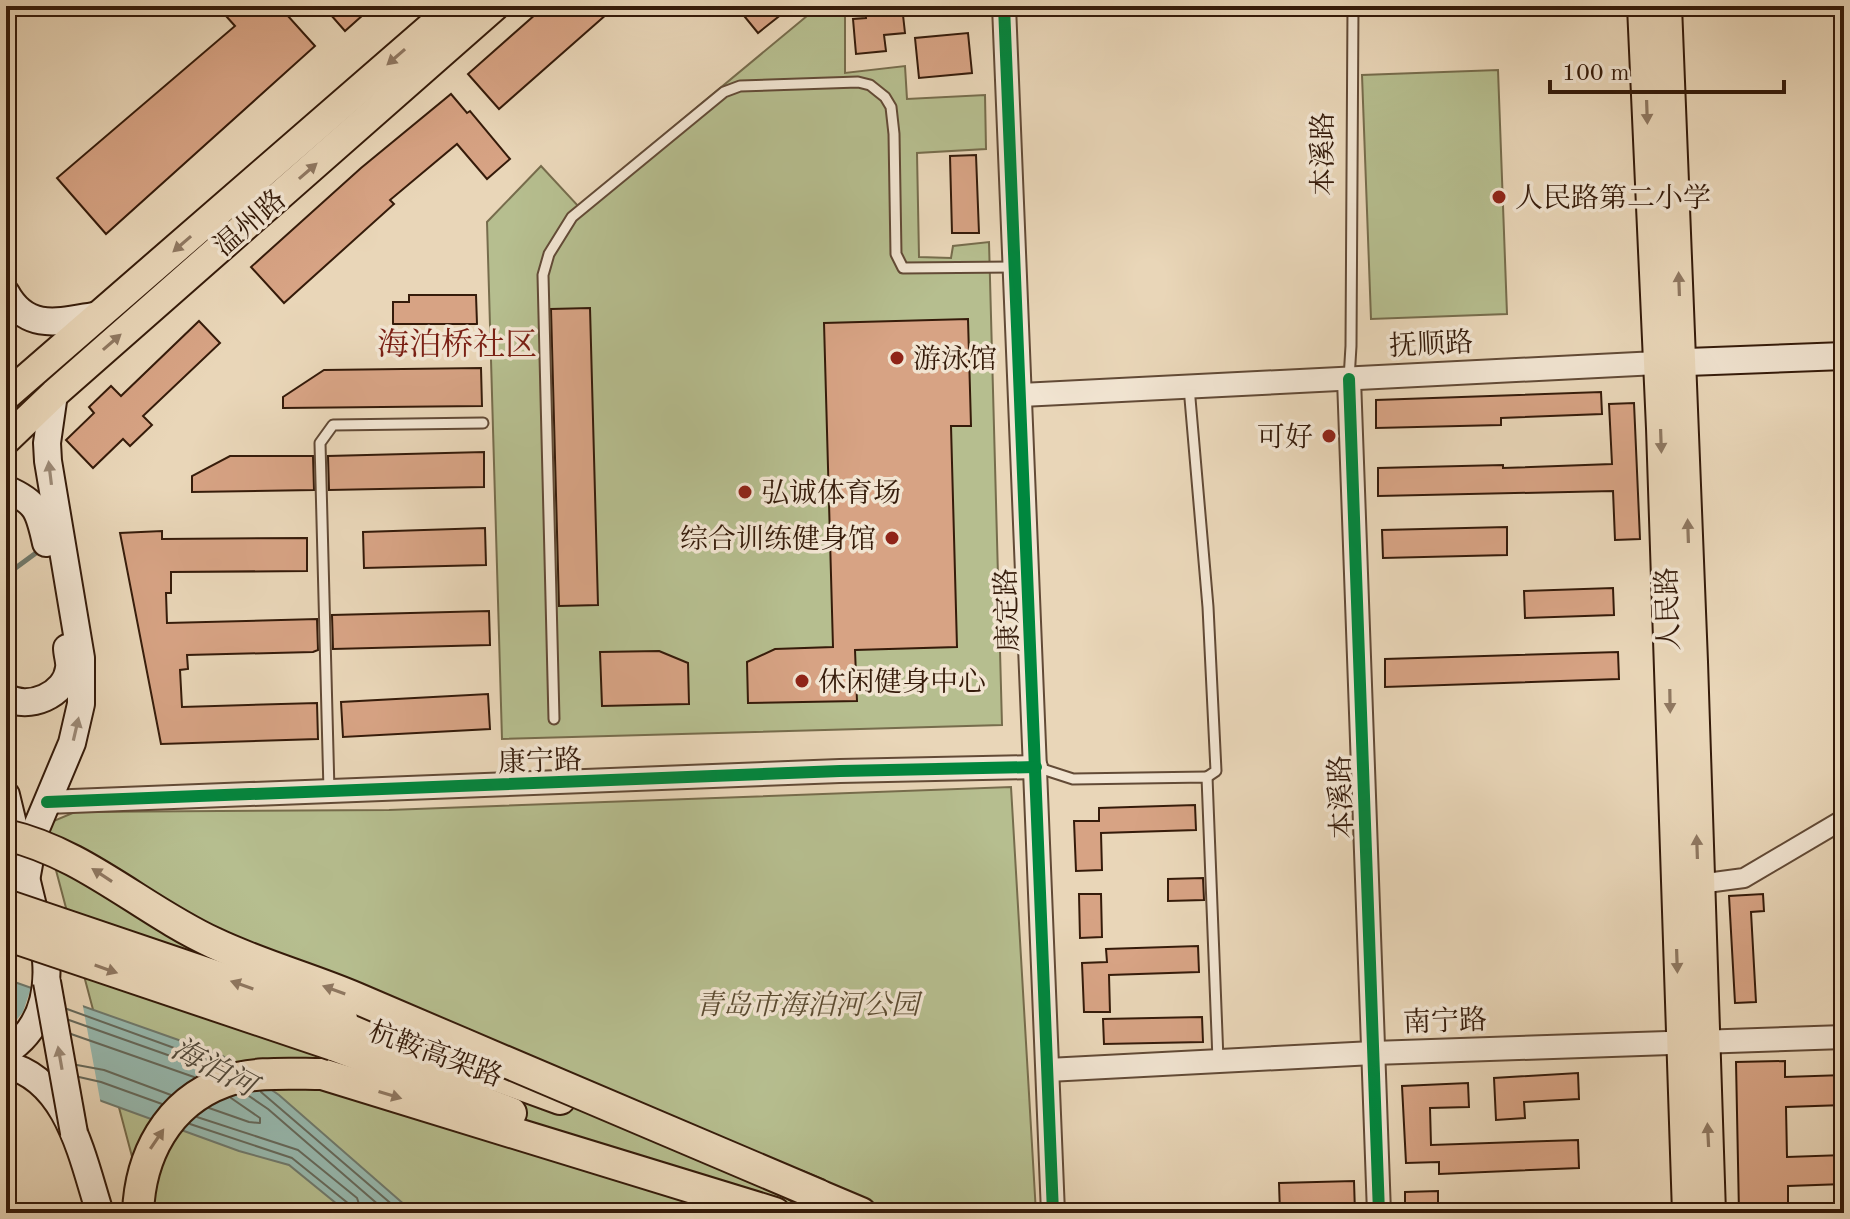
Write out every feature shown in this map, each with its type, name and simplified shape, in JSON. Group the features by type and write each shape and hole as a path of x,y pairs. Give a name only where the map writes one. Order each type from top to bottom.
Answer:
{"highway":[{"path":"6,835 66,854 211,942 350,996 819,1195"},
{"name":"杭鞍高架路","path":"6,905 342,1019 861,1213"},
{"name":"杭鞍高架路","path":"6,935 333,1045 777,1213"},
{"path":"138,1213 139,1189 149,1151 171,1118 195,1097 225,1081 268,1074 322,1074 777,1213"}],"main road":[{"name":"温州路","path":"6,396 455,6"},
{"name":"温州路","path":"6,440 54,394 495,6"},
{"name":"人民路","path":"1642,6 1670,363 1699,884 1687,1213"},
{"name":"人民路","path":"1667,6 1670,672 1692,1042 1711,1213"},
{"path":"6,293 14,307 41,322 63,322 99,315"},
{"name":"抚顺路","path":"1670,363 1844,356"},
{"path":"27,875 35,831 72,743 83,684 48,461 47,443 54,394"},
{"path":"6,489 25,497 40,517 69,669 62,685 40,700 24,703 6,697"},
{"path":"6,795 47,971 74,1133 100,1213"},
{"path":"6,1052 30,1031 39,1017 47,971"},
{"path":"6,1065 28,1073 47,1089 74,1133"}],"street":[{"name":"康定路","path":"1004,6 1053,1213"},
{"name":"抚顺路","path":"1021,395 1670,363"},
{"name":"本溪路","path":"1349,379 1379,1213"},
{"name":"康宁路","path":"47,802 840,771 1036,767"},
{"path":"1699,884 1744,878 1844,819"},
{"name":"南宁路","path":"1048,1070 1373,1053 1844,1037"}],"lane":[{"name":"本溪路","path":"1349,379 1353,6"},
{"path":"554,719 543,275 549,254 572,217 731,88 858,82 879,91 891,107 896,254 903,268 1016,267"},
{"path":"1036,767 1073,779 1207,777 1216,771 1211,652 1189,387"},
{"path":"329,791 320,443 333,425 483,423"},
{"path":"1207,777 1218,1061"}],"green space":[{"name":"弘诚体育场","path":"819,6 845,6 845,73 905,66 907,99 985,95 986,149 917,153 919,257 951,258 953,246 989,242 1002,725 502,739 487,222 541,166 578,206"},
{"path":"1498,70 1507,314 1371,319 1362,75"},
{"name":"青岛市海泊河公园","path":"1011,787 1036,1213 147,1213 44,825 75,812 389,810"}],"water":[{"name":"海泊河","path":"6,979 221,1055 279,1095 414,1213 348,1213 289,1165 239,1151 96,1099 6,1080"}],"pier":[{"path":"32,985 82,1001 101,1105 60,1096 6,1077 6,1033 23,1012"}],"building":[{"path":"217,6 279,6 315,46 106,234 57,178 235,26"},
{"path":"323,6 373,6 345,31"},
{"path":"545,6 616,6 499,109 468,74"},
{"path":"736,6 792,6 758,33"},
{"path":"865,6 902,6 905,33 884,35 886,51 856,54 853,19 866,18"},
{"path":"968,33 972,73 919,78 915,38"},
{"path":"451,94 467,113 470,111 510,159 487,179 457,144 390,200 394,204 284,303 251,267 361,168"},
{"path":"976,155 979,233 952,233 950,156"},
{"path":"409,295 476,295 477,324 393,324 393,302 409,302"},
{"path":"590,308 598,605 559,606 551,309"},
{"path":"968,319 971,426 951,426 957,647 855,650 857,701 748,703 747,662 775,649 833,647 824,323"},
{"path":"199,321 220,343 143,416 152,425 130,446 123,439 93,468 66,440 94,413 89,407 111,386 121,396"},
{"path":"481,368 482,406 283,408 283,397 324,370"},
{"path":"1601,392 1602,414 1501,418 1501,425 1376,428 1376,400"},
{"path":"1634,403 1640,539 1615,540 1613,491 1378,496 1378,468 1612,464 1609,404"},
{"path":"484,452 484,487 329,490 328,456"},
{"path":"230,456 313,456 314,490 192,492 192,476"},
{"path":"1507,527 1507,555 1383,558 1382,530"},
{"path":"485,528 486,565 364,568 363,532"},
{"path":"162,531 162,539 307,538 307,571 171,572 171,593 166,593 167,623 317,619 318,650 313,652 187,655 188,669 180,670 182,707 317,703 318,739 161,744 120,533"},
{"path":"1613,588 1614,615 1525,618 1524,591"},
{"path":"489,611 490,645 333,649 332,615"},
{"path":"659,651 688,663 689,704 602,706 600,652"},
{"path":"1618,652 1619,679 1385,687 1385,659"},
{"path":"488,694 490,729 343,737 341,702"},
{"path":"1195,805 1196,830 1101,833 1102,870 1076,871 1074,821 1099,821 1099,808"},
{"path":"1203,878 1204,900 1168,901 1168,879"},
{"path":"1079,894 1101,894 1102,937 1080,938"},
{"path":"1763,894 1764,911 1751,912 1756,1002 1735,1003 1729,896"},
{"path":"1198,946 1199,972 1109,975 1110,1012 1084,1012 1082,963 1107,962 1106,949"},
{"path":"1202,1017 1203,1042 1104,1044 1103,1019"},
{"path":"1785,1061 1785,1077 1844,1075 1844,1105 1786,1107 1787,1157 1844,1155 1844,1184 1788,1186 1788,1213 1739,1213 1736,1062"},
{"path":"1578,1073 1579,1099 1524,1102 1525,1118 1496,1120 1494,1078"},
{"path":"1468,1083 1469,1107 1430,1108 1431,1145 1578,1140 1579,1168 1439,1174 1439,1162 1406,1163 1402,1086"},
{"path":"1354,1181 1355,1213 1280,1213 1279,1183"},
{"path":"1438,1191 1438,1213 1405,1213 1405,1192"}],"waterway":[{"path":"6,575 40,550"}],"cycle path":[{"path":"1004,6 1053,1213"},
{"path":"1349,379 1379,1213"},
{"path":"47,802 840,771 1036,767"}],"place":[{"name":"人民路第二小学","path":"1499,197"},
{"name":"游泳馆","path":"897,358"},
{"name":"可好","path":"1329,436"},
{"name":"弘诚体育场","path":"745,492"},
{"name":"综合训练健身馆","path":"892,538"},
{"name":"休闲健身中心","path":"802,681"}],"district":[{"name":"海泊桥社区","path":"457,344"}]}
